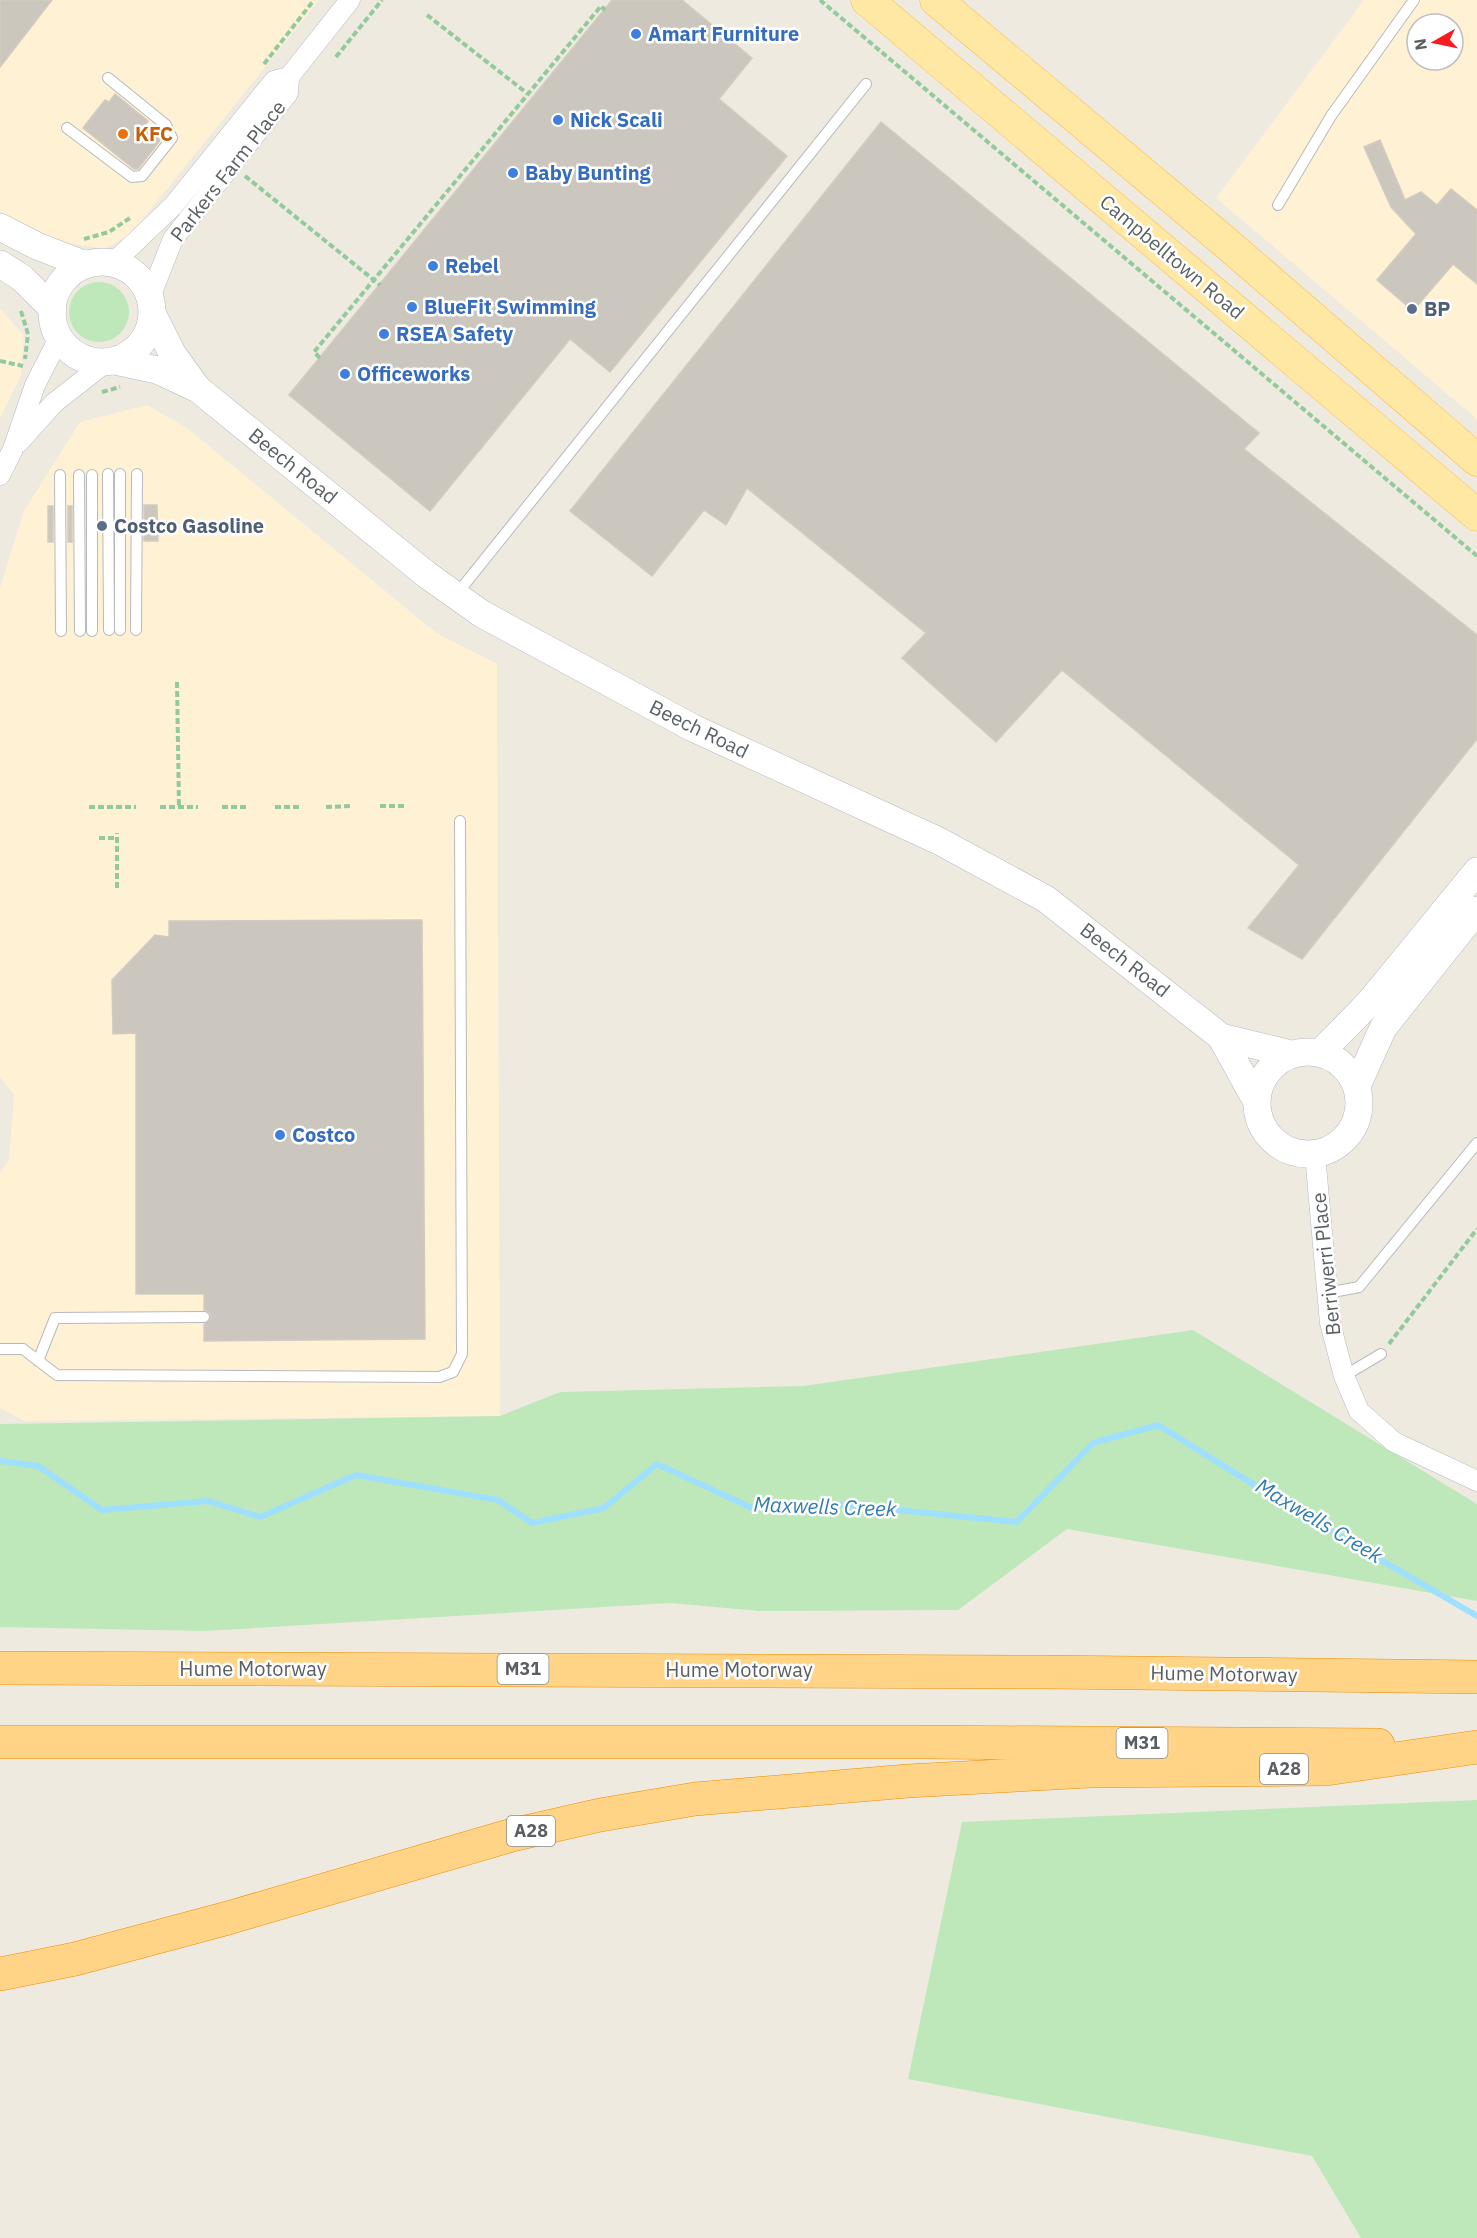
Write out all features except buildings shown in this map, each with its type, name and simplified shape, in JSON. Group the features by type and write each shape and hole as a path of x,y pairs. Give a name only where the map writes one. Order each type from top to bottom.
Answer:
{"highway":[{"name":"Hume Motorway","path":"0,1668 999,1672 1477,1677"},
{"name":"M31","path":"0,1742 922,1742 1477,1746"},
{"name":"A28","path":"0,1974 75,1959 228,1918 512,1835 600,1815 695,1799 886,1782 1090,1771 1326,1769 1477,1746"}],"main road":[{"name":"Campbelltown Road","path":"867,0 1477,515"},
{"path":"936,0 1225,242 1477,460"},
{"path":"0,227 37,246 82,252 113,263 129,270 142,282 151,305 148,334 134,351 110,362 78,357 59,338 52,320 53,298 82,252"},
{"path":"0,264 22,278 53,309"},
{"name":"Beech Road","path":"151,305 172,352 198,389"},
{"name":"Beech Road","path":"110,362 157,369 198,389 427,575 482,614 693,728 939,842 1046,899 1221,1037 1257,1102"},
{"path":"1320,1053 1369,1003 1477,871"},
{"path":"1357,1086 1383,1028 1477,910"},
{"name":"Beech Road","path":"1221,1037 1291,1054"},
{"path":"1320,1053 1342,1065 1357,1086 1358,1116 1352,1130 1336,1146 1315,1154 1298,1153 1275,1141 1260,1120 1257,1102 1266,1073 1277,1062 1291,1054 1320,1053"}],"street":[{"name":"Parkers Farm Place","path":"151,305 173,239 288,93 289,77 350,0"},
{"name":"Parkers Farm Place","path":"113,263 173,206 274,81 289,77"},
{"path":"0,475 13,450 35,385 59,338"},
{"path":"13,450 54,402 110,362"},
{"name":"Berriwerri Place","path":"1315,1154 1330,1323 1344,1376 1359,1411 1394,1442 1477,1481"}],"lane":[{"path":"1278,205 1331,116 1414,0"},
{"path":"67,128 132,177 142,176 170,145 172,138 165,125 108,78"},
{"path":"456,596 866,84"},
{"path":"92,474 92,630"},
{"path":"108,474 115,630 120,474"},
{"path":"136,630 137,474"},
{"path":"60,475 61,631"},
{"path":"79,475 80,631"},
{"path":"0,1349 23,1349 57,1375 439,1377 453,1372 462,1354 460,821"},
{"path":"1327,1293 1359,1287 1477,1143"},
{"path":"38,1361 55,1318 204,1317"},
{"path":"1344,1376 1381,1354"}],"path":[{"path":"259,70 314,0"},
{"path":"336,57 382,0"},
{"path":"820,0 1477,556"},
{"path":"320,358 314,352 601,6 605,10"},
{"path":"427,15 528,94"},
{"path":"482,150 486,154"},
{"path":"242,174 380,285"},
{"path":"82,252 95,238 125,222"},
{"path":"0,361 24,366 28,334 25,318 17,304"},
{"path":"96,395 118,387 129,388"},
{"path":"177,682 179,807"},
{"path":"326,807 353,806"},
{"path":"380,806 404,806"},
{"path":"89,807 136,807"},
{"path":"160,807 198,807"},
{"path":"222,807 247,807"},
{"path":"275,807 302,807"},
{"path":"99,838 117,836 117,888"},
{"path":"1381,1354 1477,1229"}],"shaded area":[{"path":"0,0 319,0 130,235 104,249 61,242 25,228 0,212"},
{"name":"BP","path":"1364,0 1477,0 1477,419 1216,198"},
{"path":"0,308 24,336 21,375 0,418"},
{"path":"147,405 187,428 435,632 497,664 500,1416 25,1421 0,1408 0,1173 9,1160 14,1095 0,1077 0,588 24,511 80,422"}],"green space":[{"path":"93,282 105,282 116,287 124,295 129,312 127,324 116,337 105,342 93,342 82,337 74,329 69,318 69,306 74,295 82,287"},
{"path":"1193,1330 1477,1504 1477,1601 1067,1529 958,1610 759,1611 670,1603 205,1631 0,1627 0,1424 500,1416 560,1392 803,1386"},
{"path":"1477,1800 1477,2238 1361,2238 1312,2156 908,2079 962,1822"}],"waterway":[{"name":"Maxwells Creek","path":"0,1461 38,1466 102,1510 208,1501 260,1517 356,1475 498,1500 532,1523 604,1508 657,1464 754,1509 847,1505 1017,1522 1093,1443 1158,1425 1283,1503 1477,1616"}],"place":[{"name":"Amart Furniture","path":"636,34"},
{"name":"Nick Scali","path":"558,120"},
{"name":"KFC","path":"123,134"},
{"name":"Baby Bunting","path":"513,173"},
{"name":"Rebel","path":"433,266"},
{"name":"BlueFit Swimming","path":"412,307"},
{"name":"BP","path":"1412,309"},
{"name":"RSEA Safety","path":"384,334"},
{"name":"Officeworks","path":"345,374"},
{"name":"Costco Gasoline","path":"102,526"},
{"name":"Costco","path":"280,1135"}]}
